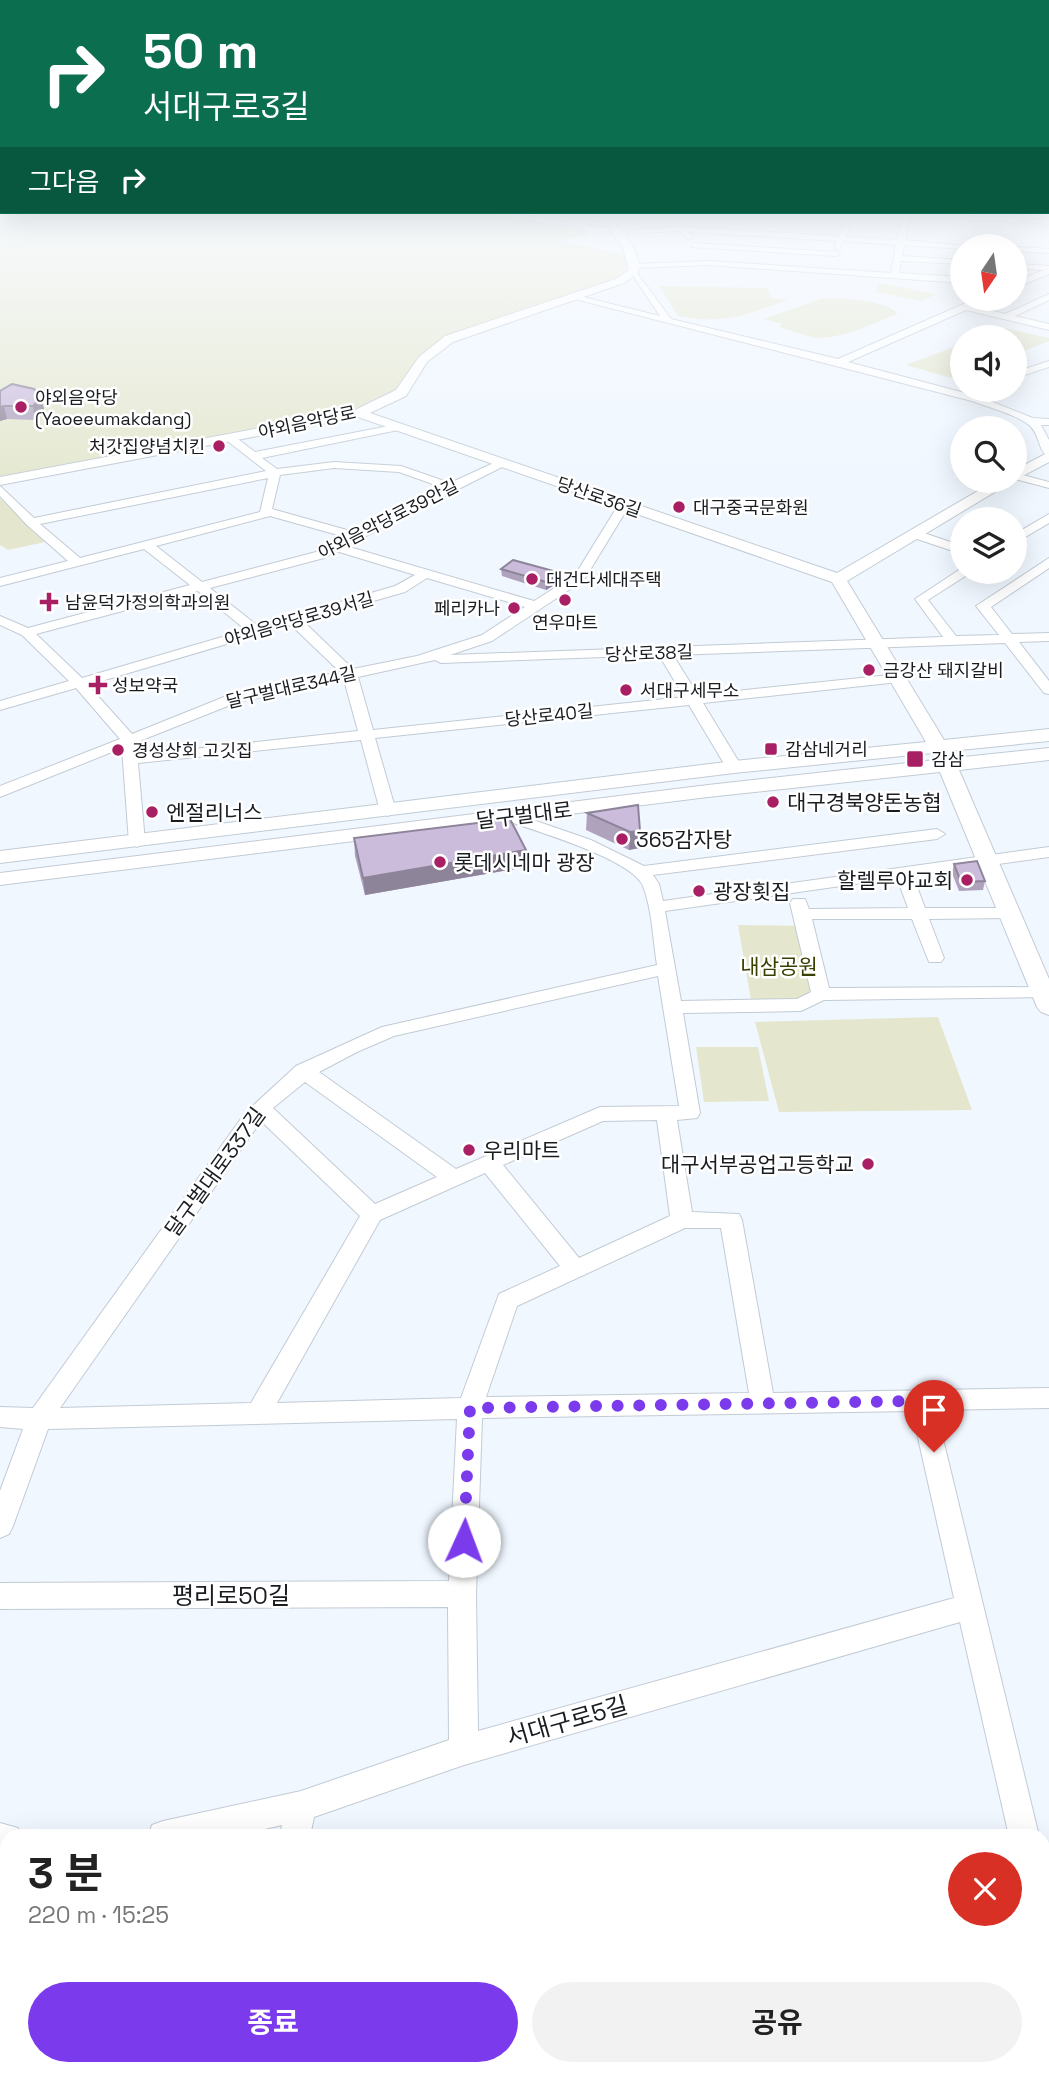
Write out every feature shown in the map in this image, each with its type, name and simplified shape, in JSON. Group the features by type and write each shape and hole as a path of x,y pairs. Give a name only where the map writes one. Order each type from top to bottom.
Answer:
{"main road":[{"name":"야외음악당로","path":"0,481 359,413 401,393 423,360 449,339 549,304"},
{"name":"당산로36길","path":"359,413 838,579"},
{"path":"1027,469 1049,455"},
{"path":"985,493 838,579 943,756 1046,1000"},
{"name":"달구벌대로","path":"0,879 843,776 1049,735"},
{"path":"843,776 844,770 875,762 871,754"},
{"name":"달구벌대로","path":"0,857 734,768 871,754 1049,754"}],"street":[{"path":"601,304 950,389"},
{"path":"658,304 667,318"},
{"path":"1006,317 1036,304"},
{"path":"840,362 954,312"},
{"path":"986,312 1046,324"},
{"path":"1027,371 1049,364"},
{"path":"990,402 1031,421 1040,430 1049,455"},
{"path":"1031,421 1049,422"},
{"path":"254,456 400,427"},
{"path":"230,438 275,473"},
{"name":"야외음악당로39안길","path":"27,632 320,555 502,463"},
{"path":"31,522 275,473 334,465 401,469 450,487"},
{"path":"0,582 265,514 275,473"},
{"path":"1027,479 1049,485"},
{"path":"0,489 31,522 77,562"},
{"name":"달구벌대로344길","path":"2,787 234,698 420,660 487,638 580,577 623,506"},
{"path":"266,511 354,536"},
{"path":"1027,532 1049,518"},
{"path":"915,534 950,546"},
{"path":"146,544 256,631"},
{"name":"야외음악당로39서길","path":"334,547 425,574"},
{"path":"1049,562 983,606 1049,690"},
{"path":"1027,571 1033,573"},
{"path":"425,574 536,606"},
{"name":"야외음악당로39서길","path":"0,706 400,589 425,574"},
{"path":"950,580 921,599 953,641"},
{"path":"0,620 27,632 79,683 130,740 137,842"},
{"path":"294,620 350,674 388,811"},
{"name":"당산로38길","path":"420,660 1049,637"},
{"path":"665,653 734,768"},
{"name":"당산로40길","path":"141,759 899,678"},
{"path":"257,1415 372,1214 600,1114 690,1113 656,907 648,879 596,847 510,817"},
{"path":"638,872 937,834"},
{"path":"656,907 1049,852"},
{"path":"903,872 935,958"},
{"path":"796,888 821,994"},
{"path":"802,914 1011,914"},
{"name":"달구벌대로337길","path":"39,1419 260,1108 303,1070 350,1046 389,1031 666,969"},
{"path":"672,1007 801,1005 821,994 1046,1000"},
{"path":"303,1070 454,1178"},
{"path":"260,1108 372,1214"},
{"path":"666,1113 682,1220"},
{"path":"489,1163 575,1269"},
{"path":"464,1750 462,1594 470,1408 508,1300 682,1220 731,1220 763,1404"},
{"path":"0,1417 39,1419 1049,1398"},
{"path":"922,1401 1022,1829"},
{"path":"0,1527 39,1419"},
{"name":"평리로50길","path":"0,1596 462,1594"},
{"name":"서대구로5길","path":"194,1829 301,1805 464,1750 970,1606"},
{"path":"296,1829 301,1805"}],"green space":[{"path":"0,304 543,304 446,338 394,391 370,404 324,417 0,478"},
{"path":"670,304 777,304 722,319 678,316"},
{"path":"807,304 879,304 897,314 851,332 823,338 779,327 783,324 764,319"},
{"path":"1027,333 1049,338 1049,341 1027,350"},
{"path":"950,348 950,378 906,365"},
{"path":"0,498 45,542 8,550 0,545"},
{"name":"내삼공원","path":"738,925 805,926 821,994 801,1005 752,1006"},
{"path":"938,1017 972,1110 779,1112 755,1022"},
{"path":"696,1047 758,1047 769,1101 704,1102"}],"building":[{"path":"12,384 34,389 41,396 33,406 0,407 0,391"},
{"path":"513,560 561,573 546,582 501,569"},
{"path":"638,805 640,831 630,832 587,813"},
{"path":"510,819 526,850 363,878 354,838"},
{"path":"977,861 985,881 961,882 954,864"}],"place":[{"name":"야외음악당 (Yaoeeumakdang)","path":"21,407"},
{"name":"처갓집양념치킨","path":"219,446"},
{"name":"대구중국문화원","path":"679,507"},
{"name":"대건다세대주택","path":"532,579"},
{"name":"연우마트","path":"565,600"},
{"name":"남윤덕가정의학과의원","path":"49,602"},
{"name":"페리카나","path":"514,608"},
{"name":"금강산 돼지갈비","path":"869,670"},
{"name":"성보약국","path":"98,685"},
{"name":"서대구세무소","path":"626,690"},
{"name":"감삼네거리","path":"771,749"},
{"name":"경성상회 고깃집","path":"118,750"},
{"name":"감삼","path":"915,759"},
{"name":"대구경북양돈농협","path":"773,802"},
{"name":"엔절리너스","path":"152,812"},
{"name":"365감자탕","path":"622,839"},
{"name":"롯데시네마 광장","path":"440,862"},
{"name":"할렐루야교회","path":"967,880"},
{"name":"광장횟집","path":"699,891"},
{"name":"우리마트","path":"469,1150"},
{"name":"대구서부공업고등학교","path":"868,1164"}],"route":[{"path":"464,1541 470,1408 922,1401 934,1452"}]}
